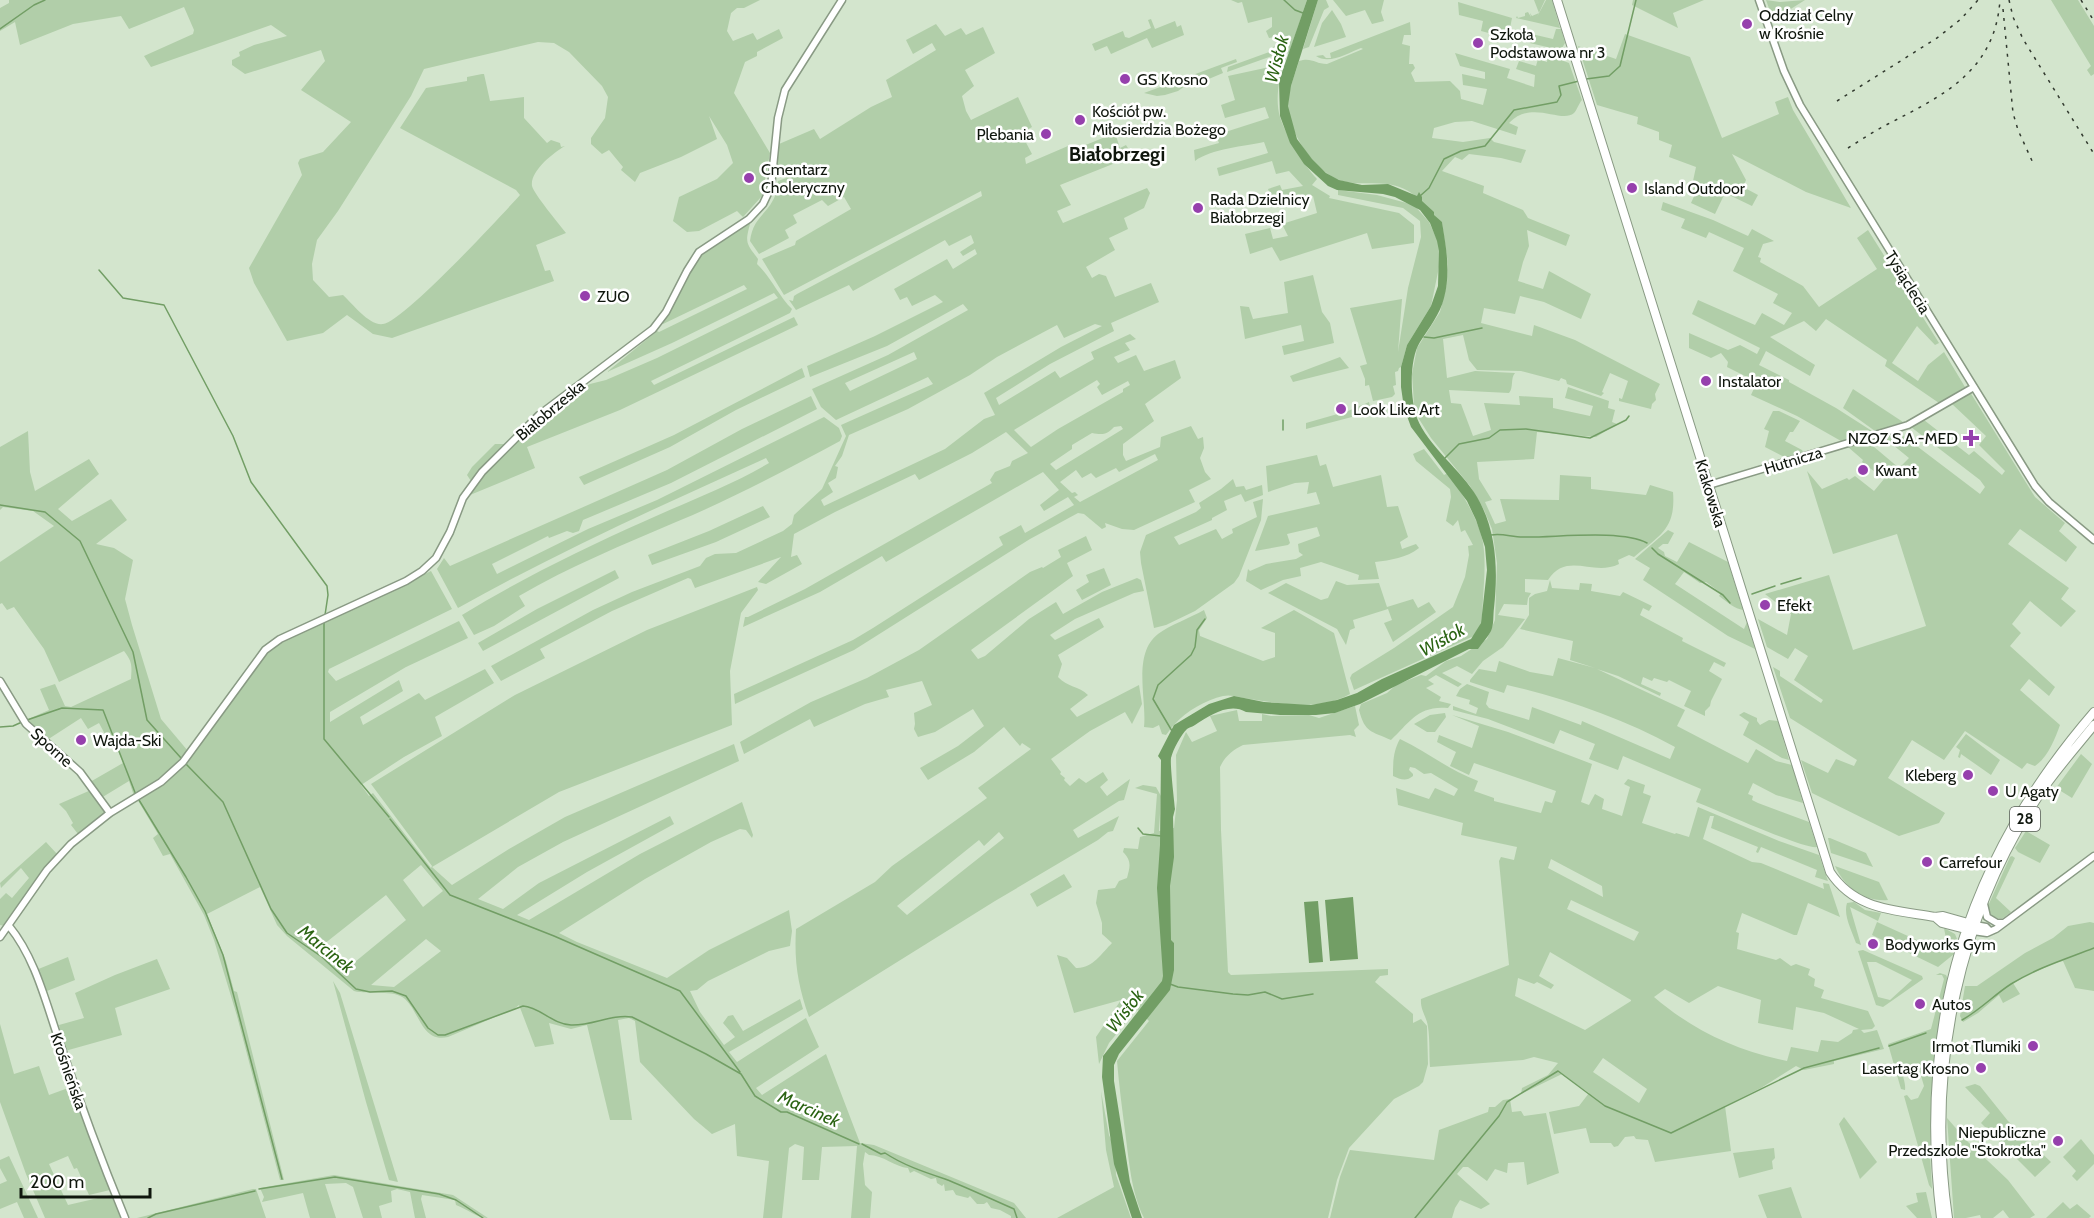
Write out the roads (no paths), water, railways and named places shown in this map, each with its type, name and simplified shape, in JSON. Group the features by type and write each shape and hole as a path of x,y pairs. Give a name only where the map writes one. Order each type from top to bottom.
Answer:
{"main road":[{"name":"Krakowska","path":"1557,0 1830,872 1843,889 1870,905 1935,917 1942,923 1955,922 1971,927"},
{"name":"28","path":"1948,1218 1942,1158 1942,1087 1951,1020 1971,927 1972,910 2021,810 2050,767 2094,712"},
{"name":"28","path":"1941,1218 1935,1167 1935,1095 1944,1014 1960,946 1984,904 2008,850 2032,808 2068,756 2094,725"},
{"path":"1960,946 1955,922 1972,910"}],"street":[{"name":"Białobrzeska","path":"0,937 59,855 109,812 161,782 184,761 254,663 272,644 406,581 431,564 443,548 463,498 482,472 540,416 653,329 666,312 699,252 749,219 759,210 768,196 771,187 778,118 785,90 842,0"},
{"name":"Tysiąclecia","path":"1759,0 1784,71 1800,105 1974,387 2039,491 2094,540"},
{"name":"Hutnicza","path":"1709,485 1908,425 1974,387"},
{"name":"Sporne","path":"0,681 24,721 80,772 109,812"},
{"path":"1971,927 1986,927 1990,931 2005,923 2094,856"},
{"path":"1984,904 1987,917 1997,923 2005,923"},
{"name":"Krośnieńska","path":"9,926 20,940 40,986 86,1120 125,1218"}],"waterway":[{"path":"0,29 45,0"},
{"path":"1284,0 1295,10 1303,13"},
{"path":"1586,79 1609,76 1620,66 1636,0"},
{"path":"1420,196 1429,188 1444,159 1461,151 1485,146 1514,110 1557,102 1561,95 1559,86 1579,81"},
{"path":"99,270 123,298 164,305 233,436 251,482 327,586 325,615"},
{"path":"1424,337 1434,338 1482,328"},
{"path":"1445,458 1459,444 1489,438 1500,430 1526,429 1590,438 1626,420 1629,416"},
{"path":"1283,420 1283,430"},
{"name":"Marcinek","path":"0,505 45,512 80,541 133,652 147,720 181,758"},
{"path":"1491,535 1523,537 1604,535 1621,536 1647,543"},
{"path":"1652,548 1723,595 1730,603"},
{"path":"1781,584 1801,578"},
{"path":"1752,594 1775,586"},
{"path":"1172,731 1153,699 1158,685 1191,655 1195,647 1197,630 1205,619"},
{"path":"324,623 324,739 389,817"},
{"path":"27,720 62,708 103,710 136,795"},
{"path":"0,727 13,726 22,722"},
{"name":"Marcinek","path":"186,764 223,802 271,909 287,933 322,957 356,989 370,992 392,991 406,996 428,1028 438,1035 445,1035 523,1006 535,1009 558,1022 571,1025 617,1017 632,1017 741,1074 755,1096 781,1112 787,1112 859,1144"},
{"path":"139,800 205,911 223,955 282,1179"},
{"path":"390,819 450,895 554,936 680,991 740,1072"},
{"path":"1138,828 1143,834 1161,836"},
{"path":"1962,1020 2021,978 2094,948"},
{"path":"1170,984 1233,994 1248,995 1265,992 1282,999 1313,994"},
{"path":"1889,1046 1926,1033"},
{"path":"1415,1218 1499,1116 1507,1102 1558,1071 1605,1106 1671,1133 1804,1068 1879,1048"},
{"name":"Marcinek","path":"862,1144 906,1165 954,1182 1014,1209 1017,1218"},
{"path":"259,1189 335,1177 439,1194 456,1200 483,1218"},
{"path":"148,1218 156,1214 255,1191"}],"railway":[{"path":"1837,101 1937,38 1961,19 1978,0"},
{"path":"1848,148 1947,91 1963,78 1977,63 1988,45 1996,25 2000,0"},
{"path":"2009,0 2013,17 2023,39 2094,154"},
{"path":"2081,0 2094,21"},
{"path":"2003,9 2013,113 2033,163"}],"place":[{"name":"Oddział Celny w Krośnie","path":"1747,24"},
{"name":"Szkoła Podstawowa nr 3","path":"1478,43"},
{"name":"GS Krosno","path":"1125,79"},
{"name":"Kościół pw. Miłosierdzia Bożego","path":"1080,120"},
{"name":"Plebania","path":"1046,134"},
{"name":"Cmentarz Choleryczny","path":"749,178"},
{"name":"Island Outdoor","path":"1632,188"},
{"name":"Rada Dzielnicy Białobrzegi","path":"1198,208"},
{"name":"ZUO","path":"585,296"},
{"name":"Instalator","path":"1706,381"},
{"name":"Look Like Art","path":"1341,409"},
{"name":"NZOZ S.A.-MED","path":"1971,438"},
{"name":"Kwant","path":"1863,470"},
{"name":"Efekt","path":"1765,605"},
{"name":"Wajda-Ski","path":"81,740"},
{"name":"Kleberg","path":"1968,775"},
{"name":"U Agaty","path":"1993,791"},
{"name":"Carrefour","path":"1927,862"},
{"name":"Bodyworks Gym","path":"1873,944"},
{"name":"Autos","path":"1920,1004"},
{"name":"Irmot Tlumiki","path":"2033,1046"},
{"name":"Lasertag Krosno","path":"1981,1068"},
{"name":"Niepubliczne Przedszkole \"Stokrotka\"","path":"2058,1141"}],"district":[{"name":"Białobrzegi","path":"1117,154"}],"water label":[{"name":"Wisłok","path":"1277,59"},
{"name":"Wisłok","path":"1442,640"},
{"name":"Wisłok","path":"1125,1011"}]}
